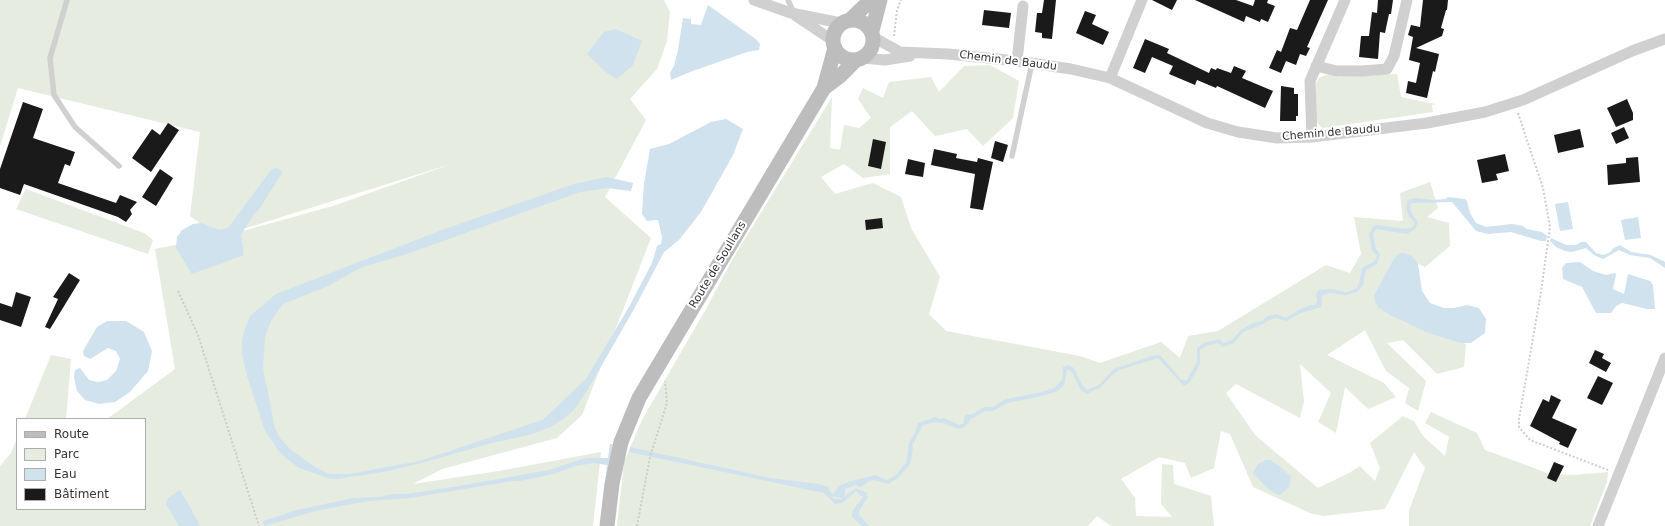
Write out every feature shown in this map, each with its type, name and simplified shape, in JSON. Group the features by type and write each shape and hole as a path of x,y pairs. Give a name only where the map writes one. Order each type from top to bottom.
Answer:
{"main road":[{"path":"871,0 835,30 834,44 844,58 859,59 871,49 880,0"},
{"path":"846,21 864,22 873,34"},
{"name":"Route de Soullans","path":"607,526 612,484 620,445 639,398 824,88 834,44"},
{"name":"Route de Soullans","path":"824,88 859,59"}],"street":[{"path":"754,0 792,13 846,21"},
{"path":"1110,78 1142,0"},
{"path":"1312,137 1310,81 1345,0"},
{"path":"1316,66 1337,71 1362,72 1387,69 1394,56 1407,0"},
{"path":"1017,61 1023,6"},
{"path":"792,13 834,44"},
{"name":"Chemin de Baudu","path":"873,34 889,47 900,52 948,54 1017,61 1071,69 1110,78 1207,123 1238,132 1277,138 1312,137 1427,123 1485,112 1515,103 1632,51 1665,39"},
{"name":"Chemin de Baudu","path":"859,59 885,60 922,54"},
{"path":"1598,526 1665,358"}],"lane":[{"path":"67,0 50,58 54,95 75,127 119,166"},
{"path":"788,0 792,13"},
{"path":"1012,156 1032,63"}],"path":[{"path":"889,47 894,36 897,10 901,0"},
{"path":"1515,103 1543,188 1550,227 1519,420 1520,427 1530,440 1619,474"},
{"path":"178,291 198,334 259,526"},
{"path":"637,526 650,457 667,403 665,380"}],"green space":[{"path":"0,0 664,0 670,12 667,41 657,69 630,99 646,120 605,197 651,238 582,415 557,438 442,469 413,484 499,471 601,452 593,526 0,526 0,466 11,453 16,440 16,510 146,510 146,418 108,418 175,369 155,249 218,236 190,216 200,132 18,88 0,146","holes":["451,164 336,205 224,235"]},
{"path":"990,65 1019,81 1013,118 983,146 967,129 935,136 912,111 890,127 890,174 863,178 844,164 821,177 835,194 873,183 901,197 911,228 940,277 929,314 946,331 1080,356 1100,363 1161,342 1180,358 1188,336 1218,331 1326,265 1350,273 1361,254 1354,217 1403,221 1400,193 1430,182 1438,208 1427,217 1449,223 1450,246 1425,267 1398,254 1379,308 1466,344 1464,367 1437,374 1403,340 1387,343 1426,381 1418,411 1405,403 1409,388 1386,371 1365,330 1327,355 1384,383 1396,397 1368,409 1345,387 1336,433 1318,422 1331,393 1300,364 1304,401 1300,418 1236,384 1226,393 1255,435 1318,488 1360,466 1375,481 1380,468 1370,443 1403,416 1414,421 1423,436 1445,456 1449,437 1425,423 1431,412 1477,433 1485,450 1550,474 1573,475 1608,472 1607,482 1590,526 1409,526 1409,510 1425,468 1414,452 1385,509 1323,516 1310,513 1253,487 1230,434 1221,431 1214,468 1191,478 1185,463 1159,457 1121,479 1135,498 1136,516 1172,517 1161,504 1162,464 1173,465 1174,484 1211,496 1214,526 1111,526 1097,516 1088,526 617,526 624,462 643,418 706,309 732,260 832,97 830,148 840,150 844,125 859,128 871,118 858,99 863,88 883,98 889,82 931,77 939,92 964,66"},
{"path":"1334,74 1338,77 1397,74 1401,97 1435,104 1432,105 1433,112 1323,128 1319,125 1316,119 1316,83 1319,78"},
{"path":"26,189 144,233 153,240 148,254 16,209"},
{"path":"51,355 71,359 66,418 25,418"}],"water":[{"path":"708,5 757,40 760,44 759,50 747,52 671,80 670,73 674,66 678,50 683,18 691,19 691,24 701,25"},
{"path":"616,29 642,41 633,65 617,79 608,74 587,54 604,32"},
{"path":"726,119 743,129 733,155 701,212 679,240 664,252 634,309 587,391 574,410 563,419 550,427 529,435 488,444 389,471 337,479 328,478 299,468 281,454 265,431 247,376 242,354 242,340 250,316 276,294 442,230 574,184 607,177 633,183 631,191 607,188 580,192 404,255 362,267 328,286 283,304 271,321 265,337 263,368 275,428 280,438 291,450 315,467 329,474 349,474 420,461 542,420 586,379 629,307 652,263 657,246 661,244 662,237 658,220 647,221 642,214 644,184 650,149 669,144 711,122"},
{"path":"275,168 280,169 282,173 241,235 244,255 192,274 176,248 177,237 182,230 193,224 201,223 219,230 228,228 271,170"},
{"path":"1448,197 1465,199 1467,201 1470,213 1476,223 1486,227 1512,224 1523,226 1527,229 1542,232 1547,236 1546,241 1541,241 1511,232 1488,234 1476,231 1452,202 1411,203 1410,207 1412,214 1418,222 1415,229 1407,234 1376,229 1373,234 1376,249 1380,254 1377,264 1366,270 1363,285 1357,292 1346,295 1330,293 1322,295 1321,307 1301,313 1286,321 1276,318 1269,320 1243,332 1234,343 1223,347 1218,343 1206,346 1200,350 1200,363 1198,368 1190,382 1184,386 1158,358 1119,370 1101,387 1087,394 1080,389 1072,372 1067,369 1063,387 1055,392 1007,403 993,411 985,411 971,419 965,427 959,429 943,423 935,422 923,425 913,444 910,464 898,478 888,484 874,480 869,481 861,487 856,485 845,489 845,495 842,498 831,496 834,499 841,499 856,488 867,493 868,497 859,511 859,515 869,526 862,526 852,517 853,510 864,496 861,496 856,491 842,503 835,504 824,493 629,452 630,447 770,478 819,484 828,487 831,493 834,493 839,486 848,482 875,475 887,480 895,476 906,463 909,443 915,433 918,423 936,417 939,419 944,418 959,425 963,424 965,415 973,414 984,407 992,407 1006,399 1038,393 1054,388 1062,380 1063,367 1068,365 1074,368 1082,385 1087,390 1099,385 1114,369 1155,355 1160,355 1181,380 1187,380 1197,362 1197,348 1204,343 1219,339 1224,343 1232,340 1241,330 1253,323 1262,321 1267,316 1277,314 1286,318 1300,309 1315,305 1317,301 1316,294 1319,290 1331,289 1347,292 1357,288 1362,268 1375,261 1377,255 1372,251 1369,233 1374,226 1377,225 1406,229 1413,227 1415,222 1409,217 1406,208 1408,200 1416,198 1433,200 1446,199"},
{"path":"1568,202 1573,229 1560,231 1555,204"},
{"path":"1638,217 1641,238 1625,240 1621,220"},
{"path":"1551,238 1566,245 1576,245 1581,242 1586,242 1596,253 1603,255 1609,253 1620,245 1631,252 1651,255 1665,262 1665,268 1650,258 1630,255 1619,250 1603,259 1594,255 1586,248 1572,252 1565,251 1556,247 1550,241"},
{"path":"1403,253 1412,256 1418,264 1422,291 1430,303 1444,308 1454,308 1467,305 1479,308 1486,319 1485,333 1471,343 1461,343 1431,334 1390,315 1379,308 1375,302 1374,296 1392,262 1398,254"},
{"path":"1580,262 1593,271 1606,275 1615,273 1616,275 1613,289 1624,294 1628,274 1650,281 1653,285 1655,309 1647,309 1622,303 1616,306 1611,313 1596,313 1582,287 1563,279 1562,268 1566,263"},
{"path":"107,321 126,321 144,332 152,351 148,371 130,392 115,402 99,404 85,400 77,391 74,377 75,370 80,368 89,380 98,382 107,380 116,371 120,359 116,351 108,348 90,359 84,356 83,351 97,327"},
{"path":"610,444 613,444 602,509 607,465 594,463 576,466 553,474 520,481 410,498 369,501 319,510 264,526 263,521 297,510 353,498 407,494 459,486 549,470 586,458 608,458"},
{"path":"1265,460 1270,460 1282,468 1291,477 1289,487 1280,495 1274,493 1265,486 1253,473 1258,464"},
{"path":"180,490 200,526 179,526 166,504 168,498"}],"building":[{"path":"1044,0 1056,0 1052,39 1042,38 1042,33 1035,32 1037,13 1042,13"},
{"path":"1152,0 1177,0 1172,10"},
{"path":"1195,0 1236,0 1253,6 1255,0 1268,0 1267,3 1275,6 1268,22 1261,19 1260,22 1246,16 1244,22"},
{"path":"1310,0 1328,0 1307,47 1310,48 1306,56 1300,54 1296,65 1286,61 1281,73 1269,68 1277,50 1281,52 1290,28 1297,30"},
{"path":"1378,0 1393,0 1391,14 1389,14 1385,33 1380,32 1378,59 1359,57 1361,36 1369,36 1372,12 1377,13"},
{"path":"1423,0 1448,0 1447,10 1441,28 1444,29 1442,36 1416,48 1439,54 1435,72 1433,71 1427,98 1406,93 1408,81 1416,83 1420,63 1409,60 1413,37 1408,35 1411,25 1420,27"},
{"path":"984,10 1011,13 1009,28 982,25"},
{"path":"1085,11 1096,15 1092,24 1109,32 1103,45 1076,33"},
{"path":"1145,39 1169,49 1167,53 1209,73 1211,68 1216,70 1217,68 1231,73 1234,66 1246,71 1242,78 1273,91 1265,108 1217,86 1216,88 1197,80 1195,85 1169,74 1173,66 1152,57 1145,73 1133,68"},
{"path":"1281,86 1294,88 1294,94 1298,94 1298,116 1296,116 1296,121 1280,121"},
{"path":"1627,99 1633,113 1633,120 1616,127 1607,108"},
{"path":"23,102 43,109 33,138 75,152 70,166 65,164 58,183 116,203 120,195 137,202 130,210 132,214 126,222 118,217 24,184 20,195 0,188 0,169"},
{"path":"168,123 179,130 151,172 132,158 152,129 160,135"},
{"path":"1624,127 1629,138 1616,144 1611,133"},
{"path":"1580,129 1584,147 1558,153 1554,135"},
{"path":"873,139 886,142 881,169 868,166"},
{"path":"995,141 1008,145 1003,162 991,158"},
{"path":"934,149 957,154 956,158 977,162 978,158 993,162 983,210 970,208 975,174 931,165"},
{"path":"1505,154 1509,171 1496,174 1498,180 1482,183 1477,160"},
{"path":"1638,157 1640,182 1608,185 1607,165 1626,163 1626,158"},
{"path":"908,159 925,163 923,177 905,174"},
{"path":"160,169 173,178 156,206 142,197"},
{"path":"882,218 883,228 866,230 865,220"},
{"path":"69,273 80,280 50,329 45,327 58,299 53,297"},
{"path":"16,292 31,297 21,327 0,320 0,303 12,307"},
{"path":"1595,350 1604,354 1602,358 1611,363 1606,372 1589,363"},
{"path":"1598,376 1613,383 1602,405 1587,398"},
{"path":"1551,395 1561,400 1552,418 1577,429 1568,448 1530,426 1543,399 1549,402"},
{"path":"1554,462 1564,466 1556,482 1547,478"}]}
